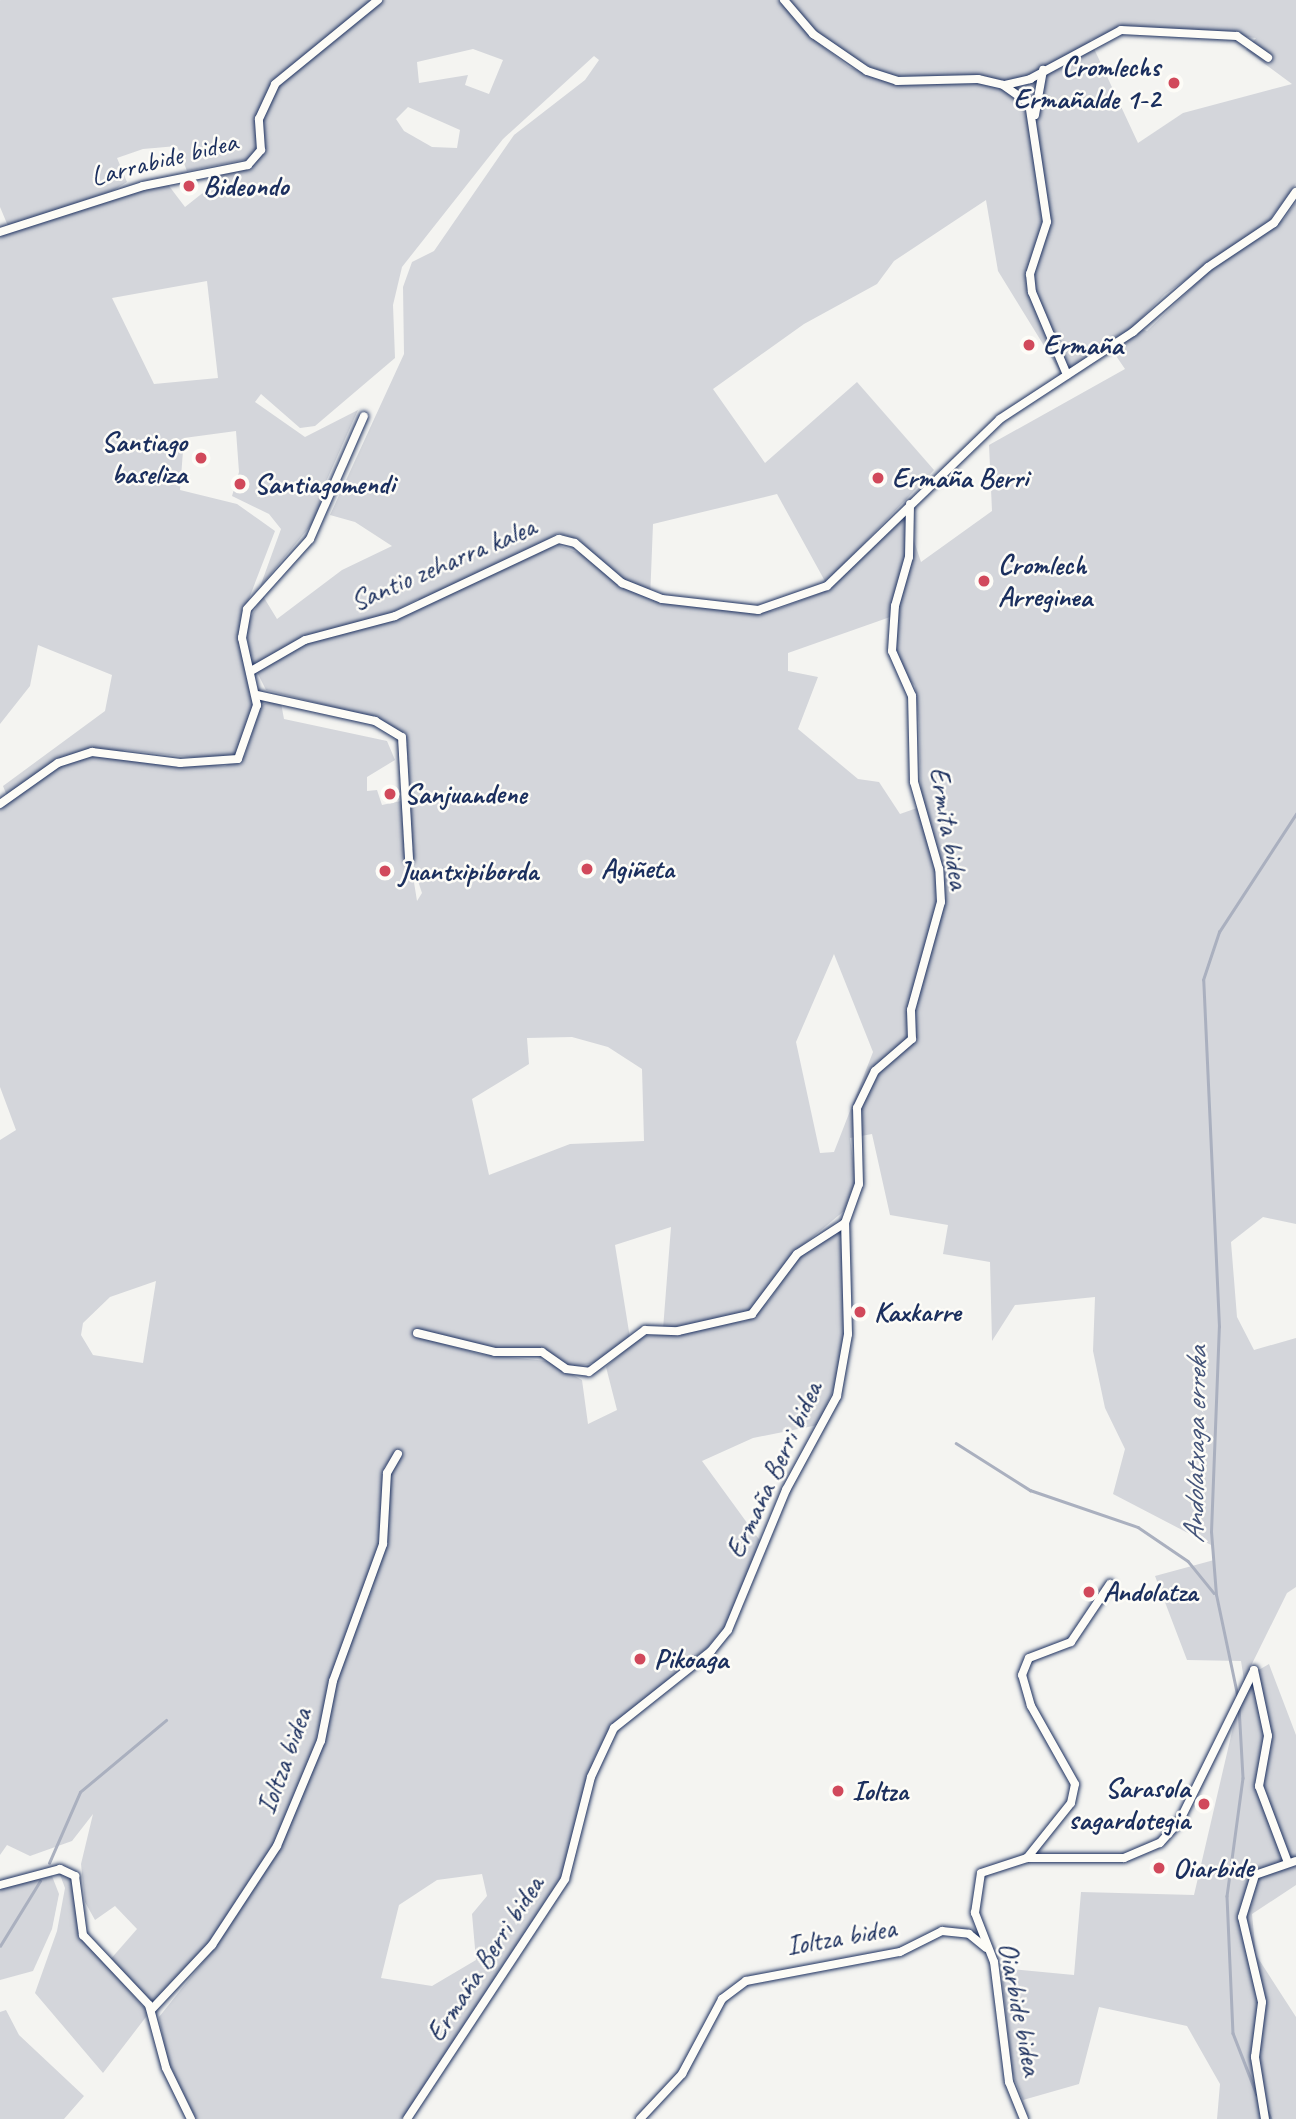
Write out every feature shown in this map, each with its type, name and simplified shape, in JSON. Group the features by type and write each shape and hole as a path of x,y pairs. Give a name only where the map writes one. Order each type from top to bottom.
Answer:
{"street":[{"name":"Larrabide bidea","path":"0,232 143,186 248,165 261,150 259,119 275,84 378,0"},
{"path":"784,0 829,47 882,78 953,76 1003,85 1024,98 1035,115"},
{"path":"1003,85 1043,70 1103,36 1131,29 1237,36 1268,58"},
{"path":"1043,70 1035,115 1047,222 1032,287 1067,375"},
{"path":"910,504 941,471 1000,418 1067,375 1274,223 1296,192"},
{"path":"0,804 58,763 92,752 229,763 250,739 257,695 242,638 247,609 310,540 364,416"},
{"name":"Santio zeharra kalea","path":"251,671 304,640 395,616 559,539 575,543 622,583 662,599 771,608 827,586 910,504"},
{"name":"Ermita bidea","path":"845,1223 857,1195 854,1139 862,1093 875,1071 912,1039 911,1010 941,902 939,869 914,782 912,696 892,651 895,606 909,557 910,504"},
{"path":"257,695 375,721 402,737 409,859"},
{"path":"417,1333 486,1350 542,1352 566,1369 589,1372 645,1330 691,1330 752,1314 797,1254 845,1223"},
{"name":"Ermaña Berri bidea","path":"407,2119 565,1879 591,1777 614,1728 711,1651 728,1630 786,1490 837,1396 848,1334 845,1223"},
{"name":"Ioltza bidea","path":"152,2009 212,1945 277,1846 321,1741 332,1681 383,1544 387,1473 398,1454"},
{"path":"1027,1858 1071,1803 1075,1784 1031,1706 1022,1675 1029,1658 1071,1642 1110,1584"},
{"name":"Oiarbide bidea","path":"1024,2119 1009,2082 988,1949 975,1913 975,1883 991,1866 1027,1858 1124,1858 1160,1843 1179,1822 1254,1670 1268,1736 1259,1786 1291,1860"},
{"path":"1265,2119 1255,2057 1262,2002 1242,1930 1245,1892 1255,1875 1291,1860"},
{"path":"0,1885 69,1869 83,1935 152,2009 166,2068 191,2119"},
{"name":"Ioltza bidea","path":"640,2119 682,2074 722,1999 746,1981 900,1952 942,1931 969,1934 988,1949"}],"shaded area":[{"path":"0,0 780,0 812,38 849,67 897,84 918,78 889,76 850,57 822,38 789,0 1296,0 1296,184 1266,225 1165,294 1134,326 1147,331 1207,273 1284,219 1296,202 1296,1224 1263,1217 1231,1242 1237,1317 1254,1350 1296,1338 1296,1587 1287,1593 1245,1678 1269,1664 1296,1735 1296,1885 1252,1914 1256,1955 1296,2017 1296,2119 1217,2119 1220,2084 1187,2026 1099,2007 1079,2084 1023,2100 1012,2072 1001,1968 1074,1975 1081,1892 1194,1895 1244,1680 1241,1661 1187,1660 1155,1576 1214,1560 1211,1545 1113,1494 1125,1449 1105,1408 1093,1351 1095,1297 1015,1305 992,1341 990,1262 943,1254 948,1225 890,1215 872,1134 850,1138 856,1180 844,1211 797,1250 765,1298 742,1316 663,1329 671,1227 615,1245 630,1338 607,1360 570,1368 543,1349 493,1349 423,1330 419,1337 480,1354 547,1361 582,1380 588,1424 617,1410 606,1367 639,1337 745,1321 769,1301 796,1259 841,1229 845,1335 834,1388 818,1425 753,1438 702,1461 761,1542 725,1627 695,1661 612,1725 594,1758 563,1874 411,2111 400,2119 196,2119 167,2059 159,2017 219,1942 280,1846 325,1739 335,1682 383,1552 389,1472 397,1452 384,1467 378,1548 330,1683 319,1740 275,1846 209,1946 160,2000 151,2002 109,1961 137,1929 115,1906 95,1920 85,1902 81,1864 93,1814 72,1841 30,1856 7,1845 0,1855 0,1140 16,1130 0,1087 0,809 7,796 3,786 105,711 112,675 38,645 30,686 0,724 0,235 166,182 185,207 214,184 206,175 256,164 248,159 187,171 177,146 143,149 117,158 127,182 112,191 8,226 0,207","holes":["1135,26 1256,38 1246,50 1292,84 1183,113 1138,143 1090,40","473,49 503,60 489,94 465,85 468,75 419,83 417,62","594,56 599,60 585,80 514,135 434,251 412,262 403,287 404,354 330,515 355,522 392,546 342,570 277,619 263,596 246,625 250,658 266,690 380,719 405,737 414,869 422,893 417,901 401,801 382,805 377,790 367,791 367,777 395,760 387,741 284,719 281,703 270,700 261,706 245,755 225,766 118,757 124,750 226,761 240,750 252,721 253,689 240,622 275,531 237,504 180,490 184,438 236,431 239,472 232,496 269,514 281,529 260,587 321,513 325,484 358,410 305,437 255,402 261,394 300,428 315,426 395,358 393,305 402,267 503,139","408,107 460,130 457,148 432,147 404,131 396,119","986,200 998,271 1062,375 1108,344 1125,369 989,445 992,511 921,562 905,514 828,590 773,611 650,600 653,524 777,494 826,583 934,470 857,382 765,463 713,389 804,324 877,284 894,261","207,281 218,378 154,384 112,298","558,533 580,540 598,560 558,545 526,552","418,599 420,606 394,619 393,612","893,616 893,663 915,686 921,798 917,808 900,814 879,782 858,779 798,729 818,677 788,671 788,653","834,954 873,1052 834,1152 820,1153 796,1042","572,1037 608,1047 642,1069 644,1141 570,1144 489,1175 472,1099 529,1064 527,1038","156,1281 143,1363 93,1355 81,1335 83,1323 110,1297","482,1874 487,1896 472,1914 476,1960 432,1986 381,1978 399,1905 437,1880"]},
{"path":"59,1872 72,1880 81,1937 149,2013 103,2073 35,1993 57,1931 65,1888"},
{"path":"52,1876 59,1894 52,1929 33,1971 0,1980 0,1888"},
{"path":"6,2010 19,2035 84,2096 64,2119 0,2119 0,2012"}],"waterway":[{"name":"Andolatxaga erreka","path":"1238,1699 1216,1595 1211,1532 1219,1327 1203,980 1219,932 1296,814"},
{"path":"956,1443 1030,1490 1138,1527 1188,1561 1214,1593"},
{"name":"Andolatxaga erreka","path":"1239,1706 1243,1778 1227,1896 1233,2033 1257,2095"},
{"path":"49,1863 80,1792 166,1720"},
{"path":"0,1946 40,1881"},
{"name":"Andolatxaga erreka","path":"1267,2110 1271,2119"}],"place":[{"name":"Cromlechs Ermañalde 1-2","path":"1174,83"},
{"name":"Bideondo","path":"189,186"},
{"name":"Ermaña","path":"1029,345"},
{"name":"Santiago baseliza","path":"201,458"},
{"name":"Ermaña Berri","path":"878,478"},
{"name":"Santiagomendi","path":"240,484"},
{"name":"Cromlech Arreginea","path":"984,581"},
{"name":"Sanjuandene","path":"390,794"},
{"name":"Agiñeta","path":"587,869"},
{"name":"Juantxipiborda","path":"385,871"},
{"name":"Kaxkarre","path":"860,1312"},
{"name":"Andolatza","path":"1089,1592"},
{"name":"Pikoaga","path":"640,1659"},
{"name":"Ioltza","path":"838,1791"},
{"name":"Sarasola sagardotegia","path":"1204,1804"},
{"name":"Oiarbide","path":"1159,1868"}]}
